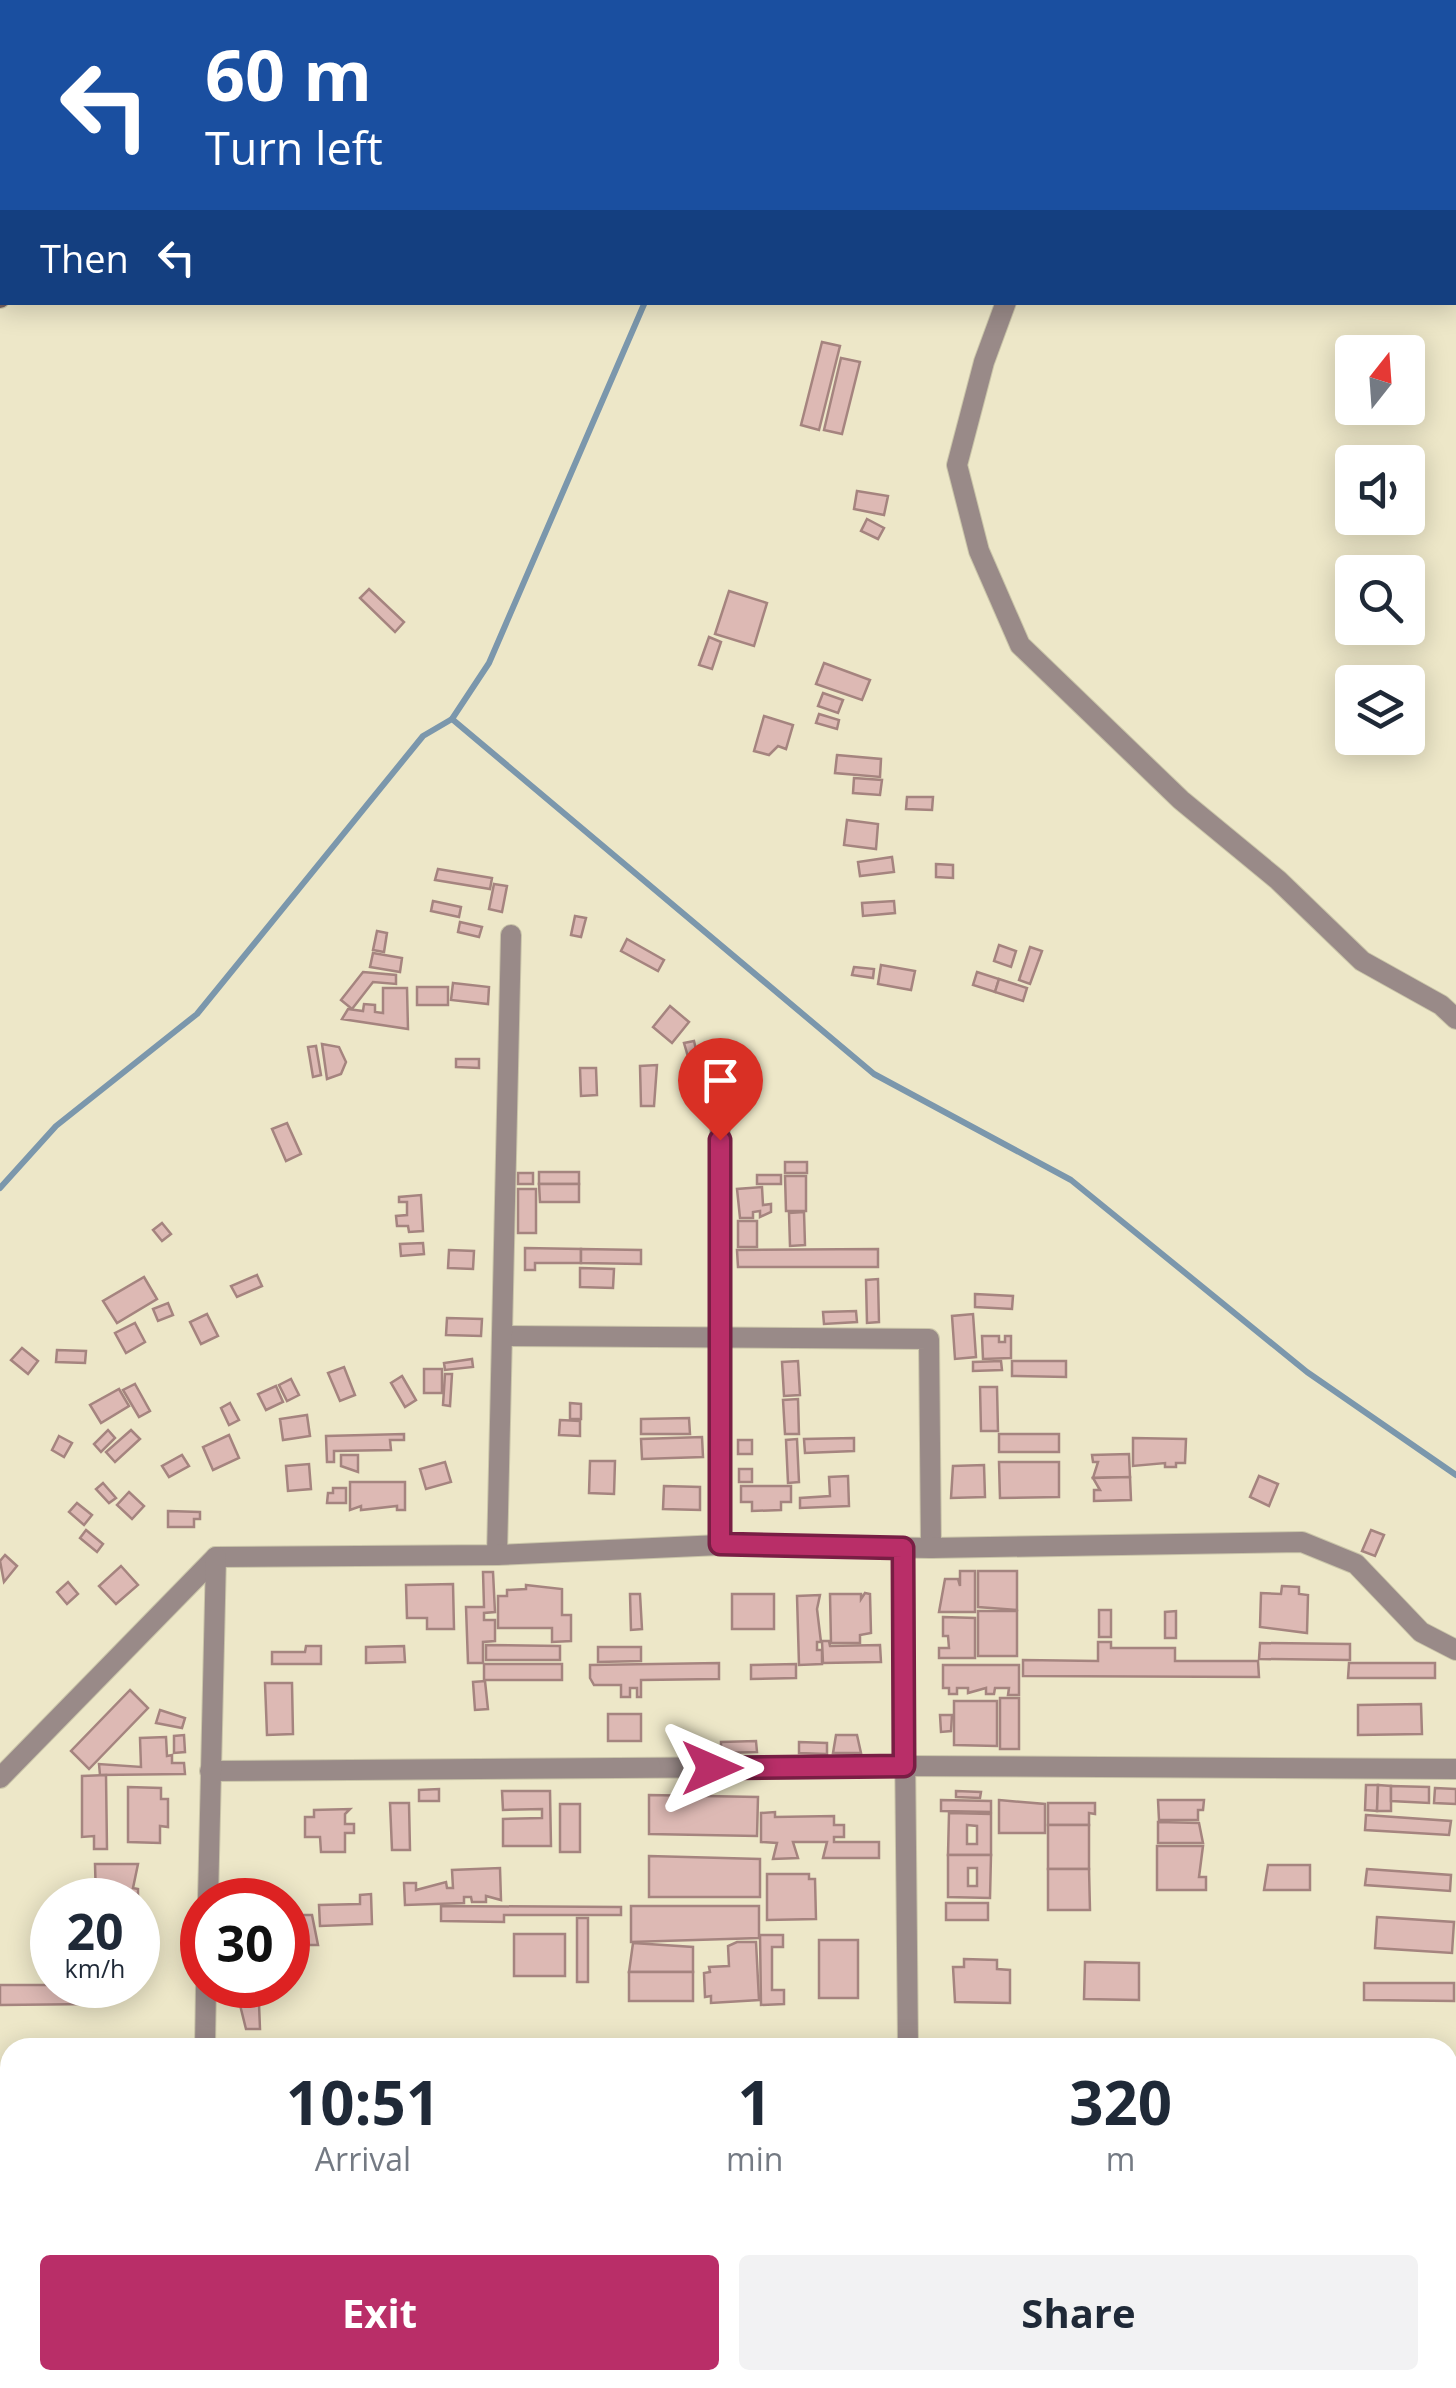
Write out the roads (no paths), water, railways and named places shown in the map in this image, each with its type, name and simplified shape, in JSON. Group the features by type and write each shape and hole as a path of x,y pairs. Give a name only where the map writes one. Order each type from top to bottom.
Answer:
{"street":[{"path":"1004,305 984,362 957,465 978,551 1020,645 1181,800 1278,880 1362,961 1441,1005 1456,1019"},
{"path":"496,1554 511,936"},
{"path":"720,1101 720,1544"},
{"path":"502,1336 929,1339 930,1548"},
{"path":"0,1778 216,1556 496,1554 720,1544 930,1548 1302,1542 1356,1564 1421,1632 1456,1650"},
{"path":"903,1548 908,2038"},
{"path":"208,1878 216,1556"},
{"path":"210,1771 904,1766 1456,1769"},
{"path":"204,2038 205,2008"}],"waterway":[{"path":"0,1188 56,1126 197,1014 423,736 452,719 489,663 644,305"},
{"path":"452,719 874,1074 1071,1180 1307,1372 1456,1475"}]}
